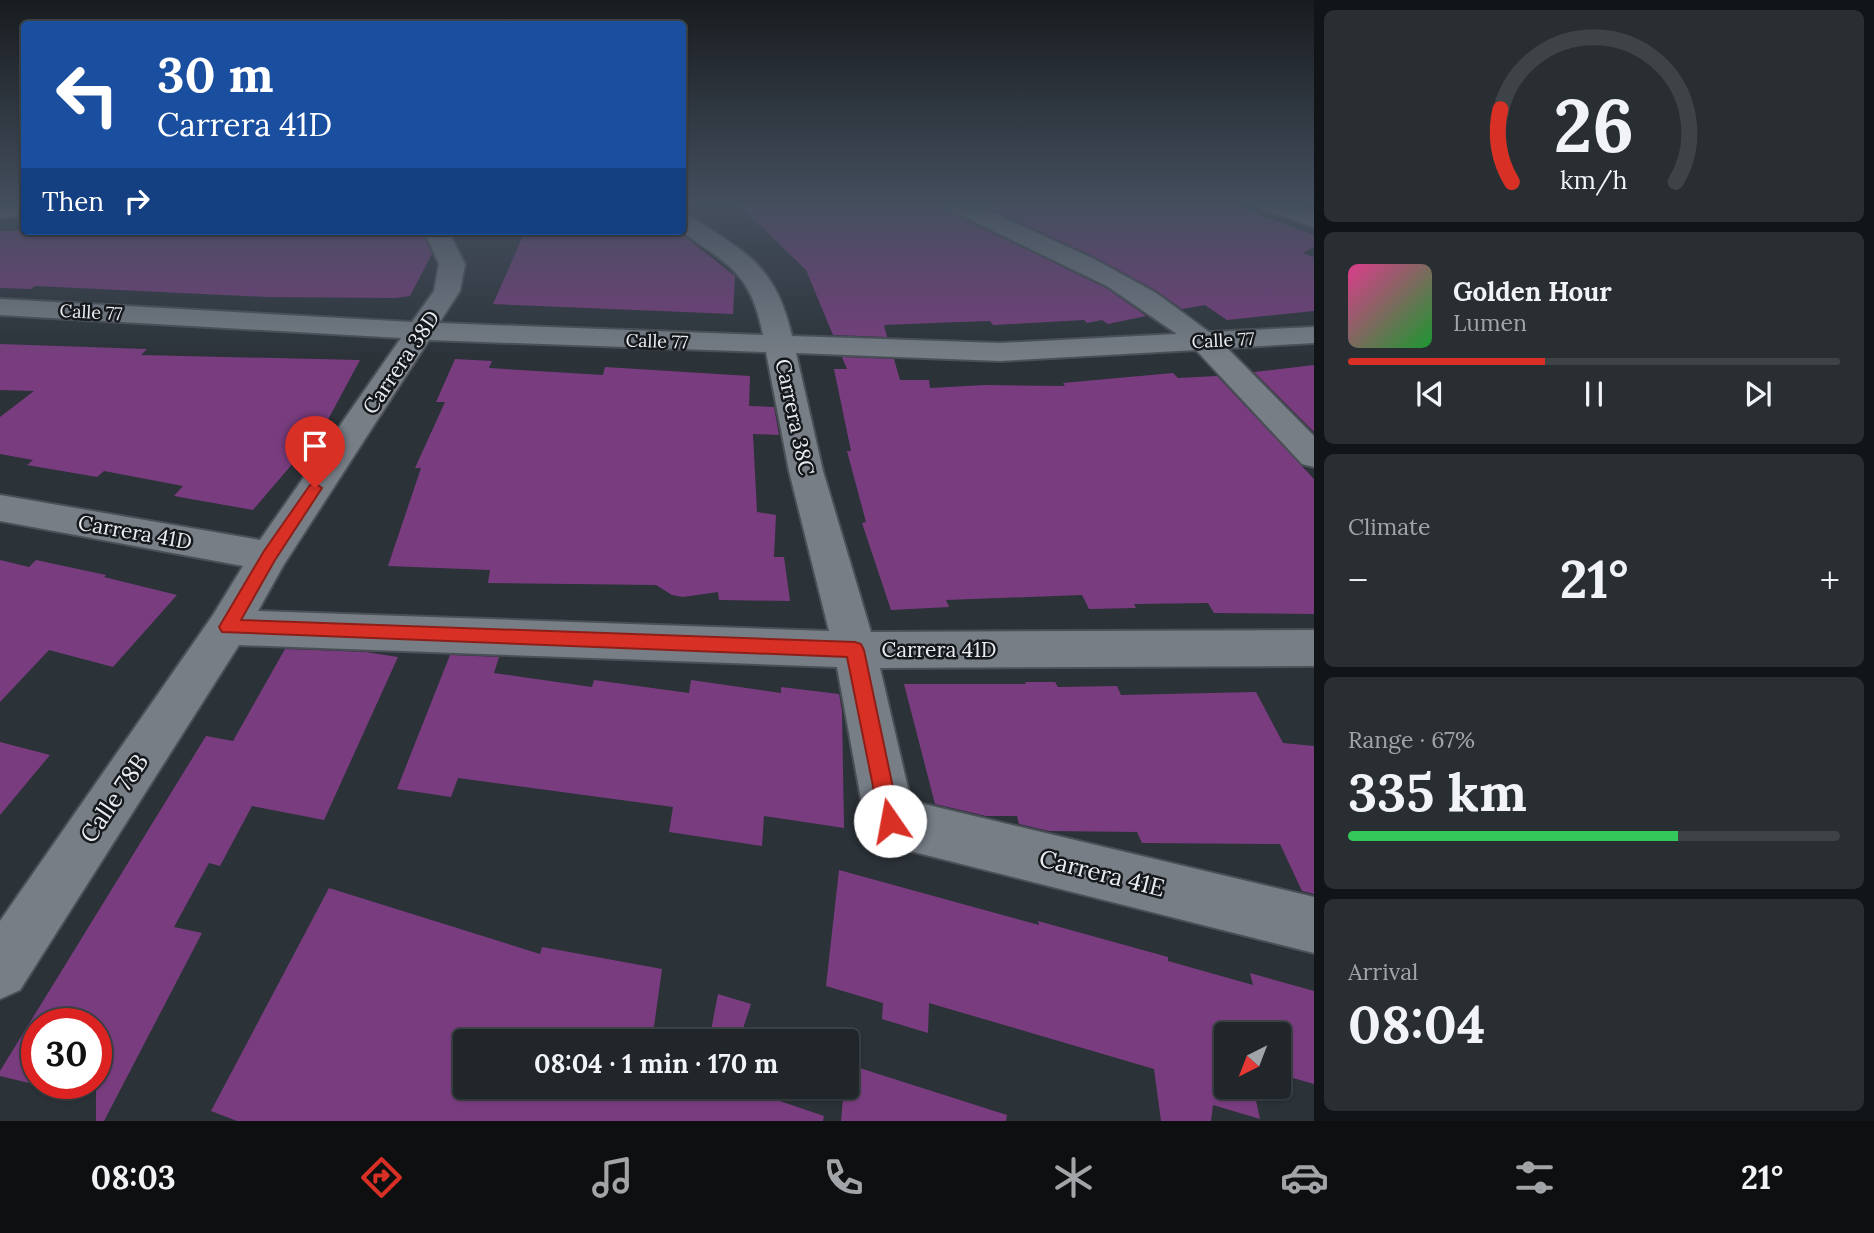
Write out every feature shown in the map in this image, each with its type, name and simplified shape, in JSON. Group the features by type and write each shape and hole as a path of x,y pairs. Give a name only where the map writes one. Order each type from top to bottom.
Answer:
{"street":[{"name":"Carrera 38D","path":"228,627 269,556 447,291 452,264 448,256"},
{"name":"Carrera 38C","path":"735,256 745,263 763,285 780,346 806,471 855,650 890,821"},
{"path":"1064,256 1113,280 1163,311 1203,341 1314,456"},
{"name":"Calle 77","path":"0,307 422,331 1000,352 1314,335"},
{"name":"Carrera 41D","path":"0,508 269,556"},
{"name":"Carrera 41D","path":"228,627 855,650 1314,648"},
{"name":"Calle 78B","path":"0,970 228,627"},
{"name":"Carrera 41E","path":"890,821 1314,925"}],"building":[{"path":"0,256 431,256 410,296 395,298 268,297 35,286 31,289 0,288"},
{"path":"514,256 710,256 735,276 733,314 493,304"},
{"path":"792,256 1041,256 1106,288 1146,316 1108,324 1102,320 1087,323 1084,320 993,325 990,321 884,325 887,337 833,335 806,270"},
{"path":"1312,256 1314,311 1227,320 1205,305 1182,309 1157,291 1095,257"},
{"path":"0,344 147,349 141,355 360,360 324,427 253,510 174,496 183,486 104,471 97,477 27,465 33,460 0,454 0,417 34,391 0,390"},
{"path":"842,357 894,359 900,380 929,380 930,388 985,385 1065,386 1063,383 1173,373 1178,378 1217,376 1314,479 1314,614 1214,613 1208,603 1134,604 1136,608 1089,609 1082,595 946,600 949,607 891,610 862,523 866,522 847,451 851,451 834,369 847,369"},
{"path":"455,359 492,361 489,368 603,375 605,367 750,376 749,406 774,407 779,435 753,434 757,512 776,515 774,557 784,557 790,601 719,600 718,592 683,597 672,595 656,585 488,583 490,570 388,566 421,468 415,468 445,402 436,402"},
{"path":"1314,365 1314,432 1254,372"},
{"path":"0,560 29,567 36,560 106,575 104,577 177,595 113,667 49,650 0,702"},
{"path":"285,649 366,652 398,657 324,820 252,806 220,866 209,863 174,927 202,933 104,1121 96,1121 96,1099 112,1099 112,1008 39,1008 206,736 233,741"},
{"path":"450,655 499,657 494,673 592,687 594,680 689,693 691,680 781,693 781,687 839,694 842,711 844,828 764,816 762,846 669,832 673,807 458,778 451,797 397,789"},
{"path":"1025,682 1055,682 1058,687 1117,686 1121,695 1256,692 1283,743 1314,746 1314,894 1302,891 1280,844 1142,843 1137,832 1049,831 1019,824 1017,816 986,816 935,804 904,684 1026,684"},
{"path":"0,742 50,755 0,815"},
{"path":"839,870 1168,957 1168,961 1253,985 1250,973 1314,991 1314,1084 1292,1078 1292,1022 1214,1022 1214,1099 1256,1099 1260,1119 1213,1105 1211,1121 1161,1121 1154,1069 929,1003 928,1033 882,1019 883,1003 826,986"},
{"path":"329,888 540,954 542,947 662,969 654,1029 453,1029 453,1099 774,1099 824,1116 823,1121 237,1121 211,1111"},
{"path":"718,994 751,1004 743,1029 711,1029"},
{"path":"21,1037 21,1081 0,1076 0,1071"},
{"path":"859,1068 1007,1115 1006,1121 841,1121 843,1099 859,1099"}],"route":[{"path":"315,488 269,556 228,627 855,650 890,821"}]}
